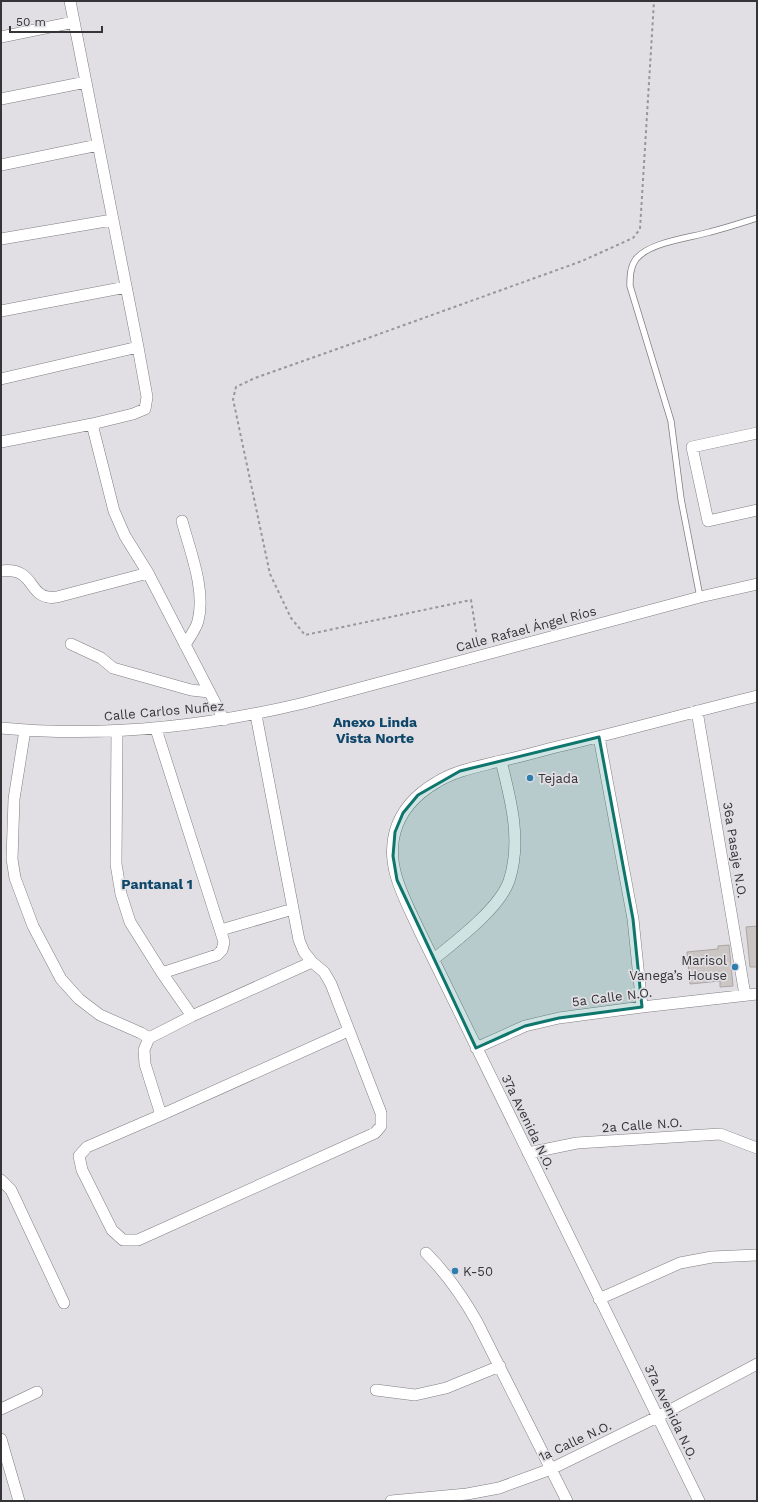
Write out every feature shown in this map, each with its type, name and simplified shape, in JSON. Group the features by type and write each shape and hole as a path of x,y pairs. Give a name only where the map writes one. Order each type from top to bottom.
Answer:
{"street":[{"path":"1,442 92,424 145,410 147,397 70,1"},
{"path":"1,37 74,22"},
{"path":"1,99 86,82"},
{"path":"1,165 98,145"},
{"path":"1,239 112,220"},
{"path":"1,311 126,287"},
{"path":"1,379 138,348"},
{"path":"92,424 114,511 125,536 148,573 224,720"},
{"path":"757,433 692,447 708,521 757,510"},
{"path":"182,521 198,580 200,607 198,622 185,645"},
{"path":"1,571 12,570 20,572 38,592 46,597 57,597 148,573"},
{"name":"Calle Rafael Ángel Ríos","path":"304,703 700,597 757,584"},
{"path":"71,644 101,658 113,668 191,690 209,692"},
{"name":"37a Avenida N.O.","path":"698,1501 476,1048 397,880 393,856 395,832 403,813 418,795 437,782 460,771 757,696"},
{"name":"Calle Carlos Nuñez","path":"1,728 117,732 156,729 224,720 304,703"},
{"name":"36a Pasaje N.O.","path":"698,710 745,995"},
{"path":"256,714 299,940 304,952 312,962 324,972 331,984 381,1113 382,1126 374,1133 138,1240 123,1240 112,1230 82,1170 80,1156 88,1147 348,1031"},
{"path":"156,729 224,942 222,950 217,955 162,973"},
{"path":"25,730 14,799 12,859 14,878 33,926 61,979 79,999 100,1015 141,1033 148,1038"},
{"path":"117,732 116,864 121,894 130,922 162,973 192,1016"},
{"path":"599,737 632,919 642,1007"},
{"path":"434,959 472,927 495,903 508,882 514,858 515,831 511,801 501,761"},
{"path":"221,930 293,909"},
{"path":"162,1115 145,1064 144,1050 148,1038 192,1016 312,962"},
{"name":"5a Calle N.O.","path":"476,1048 525,1026 559,1018 757,994"},
{"name":"2a Calle N.O.","path":"528,1153 577,1144 720,1134 757,1148"},
{"path":"1,1180 11,1190 64,1304"},
{"path":"426,1253 440,1268 464,1299 500,1366 567,1501"},
{"path":"599,1299 680,1263 712,1256 757,1255"},
{"name":"1a Calle N.O.","path":"391,1501 467,1494 498,1488 551,1469 657,1417 757,1364"},
{"path":"376,1390 415,1395 446,1388 500,1366"},
{"path":"1,1409 37,1392"},
{"path":"1,1439 20,1501"}],"lane":[{"path":"700,597 680,499 671,421 630,286 630,273 636,260 645,252 659,246 757,218"}],"path":[{"path":"480,656 471,600 306,635 290,618 270,574 234,399 236,387 255,378 582,261 633,238 640,229 654,1"}],"highlighted area":[{"path":"599,737 633,919 642,1007 559,1018 525,1026 476,1048 397,880 393,856 395,832 403,813 418,795 460,771"}],"building":[{"path":"757,926 757,967 750,967 746,927"},
{"path":"729,945 733,986 720,987 720,981 690,984 687,952 718,949 718,946"}],"place":[{"name":"Tejada","path":"530,778"},
{"name":"Marisol Vanega’s House","path":"735,967"},
{"name":"K-50","path":"455,1271"}],"district":[{"name":"Anexo Linda Vista Norte","path":"375,730"},
{"name":"Pantanal 1","path":"157,884"}]}
